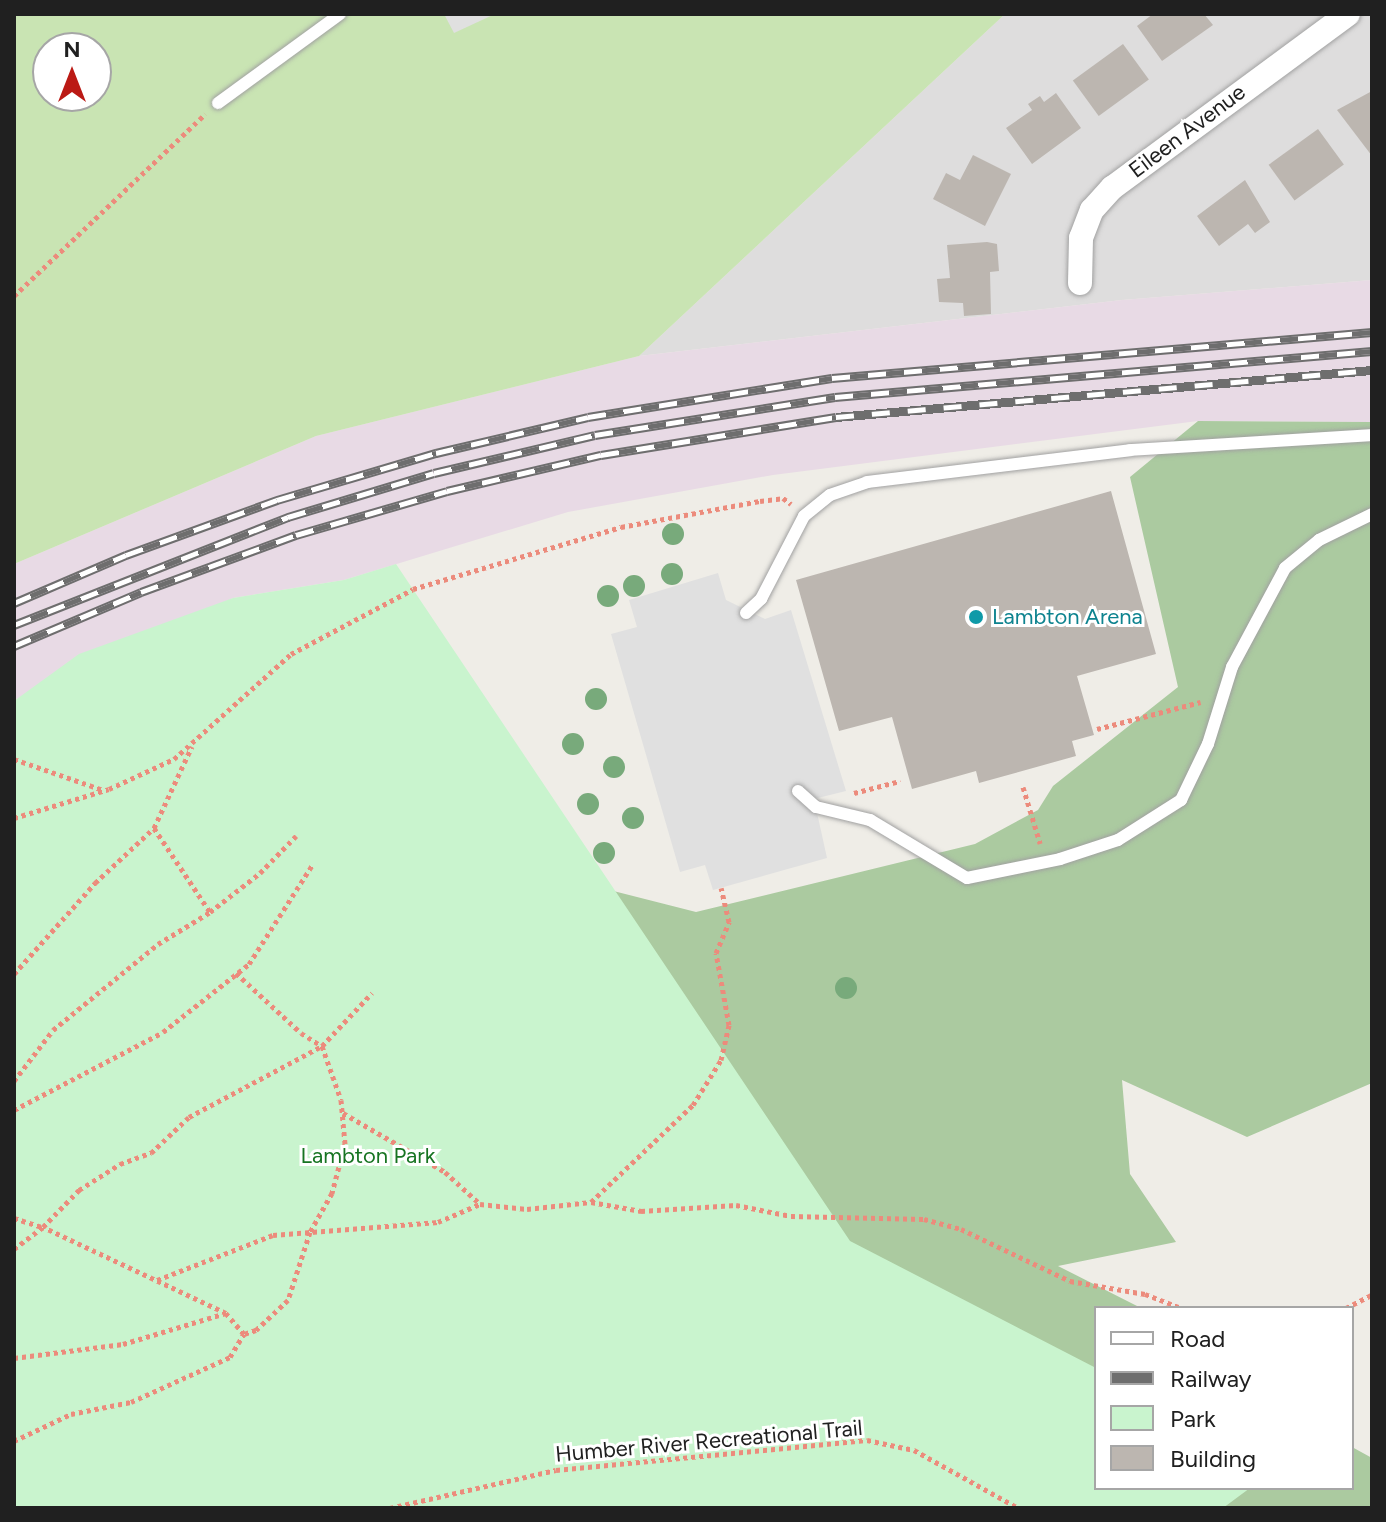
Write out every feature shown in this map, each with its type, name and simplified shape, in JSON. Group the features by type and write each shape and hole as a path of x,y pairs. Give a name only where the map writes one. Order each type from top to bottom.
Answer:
{"street":[{"name":"Eileen Avenue","path":"1080,283 1081,238 1092,210 1112,188 1348,14"}],"lane":[{"path":"218,103 340,14"},
{"path":"746,613 761,599 804,516 830,495 867,482 1130,450 1372,435"},
{"path":"798,791 827,809 870,820 967,878 1046,863 1118,840 1181,800 1232,667 1285,568 1319,540 1372,514"}],"path":[{"path":"14,296 218,103"},
{"path":"14,818 104,791 151,771 193,745 291,654 413,589 621,527 703,510 783,498 804,516"},
{"path":"1097,729 1223,696"},
{"path":"14,974 95,883 154,828 193,745"},
{"path":"14,759 104,791"},
{"path":"827,809 839,797 900,781"},
{"path":"1023,787 1046,863"},
{"path":"154,828 210,912"},
{"path":"14,1081 53,1030 158,944 210,912 260,873 296,836"},
{"path":"14,1110 163,1032 236,973 257,955 313,864"},
{"path":"591,1202 693,1105 721,1060 729,1025 716,953 729,922 721,888"},
{"path":"14,1441 71,1414 131,1402 194,1377 230,1357 244,1334 256,1330 288,1300 310,1232 332,1193 345,1144 343,1113 322,1046 301,1033 236,973"},
{"path":"14,1249 43,1227 79,1190 120,1164 151,1153 189,1117 322,1046 372,993"},
{"path":"343,1113 445,1172 480,1204"},
{"path":"157,1280 227,1249 273,1235 438,1222 480,1204 527,1209 591,1202 641,1211 736,1205 791,1216 924,1219 961,1229 1070,1281 1145,1294 1176,1306"},
{"path":"14,1218 43,1227 226,1313 244,1334"},
{"path":"1350,1306 1372,1295"},
{"path":"14,1358 123,1344 226,1313"},
{"name":"Humber River Recreational Trail","path":"390,1508 556,1470 867,1440 914,1450 1018,1508"}],"shaded area":[{"path":"444,14 495,14 454,33"},
{"path":"1005,14 1372,14 1372,280 1122,300 639,356"},
{"path":"1372,280 1372,422 1198,421 773,475 568,512 344,580 233,598 14,700 14,564 316,436 639,356 1122,300"},
{"path":"718,573 726,600 765,619 791,610 846,791 814,799 827,858 713,890 705,865 680,872 611,634 637,627 629,600"}],"green space":[{"path":"14,14 1005,14 639,356 316,436 14,564"},
{"path":"1198,421 1372,422 1372,1083 1247,1137 1122,1080 1130,1174 1176,1242 1058,1266 1137,1306 1094,1306 1094,1490 1354,1490 1354,1448 1372,1458 1372,1508 14,1508 578,882 696,912 975,844 1038,810 1053,786 1178,687 1130,477"},
{"name":"Lambton Park","path":"396,564 850,1241 1094,1367 1094,1490 1247,1490 1223,1508 14,1508 14,701 79,654 233,598 344,580"}],"building":[{"path":"1153,14 1204,14 1213,25 1162,61 1137,26"},
{"path":"1123,44 1149,80 1099,116 1073,80"},
{"path":"1372,91 1372,156 1337,110"},
{"path":"1056,93 1081,128 1032,164 1006,128 1032,110 1028,104 1040,96 1044,102"},
{"path":"1318,129 1344,165 1295,200 1269,165"},
{"path":"973,155 1011,174 985,226 933,199 946,173 960,180"},
{"path":"1245,180 1270,222 1255,233 1248,224 1219,246 1197,216"},
{"path":"997,244 999,271 990,272 991,314 964,316 963,303 939,302 937,279 950,278 947,245"},
{"name":"Lambton Arena","path":"1111,491 1156,654 1077,676 1094,735 1072,741 1076,756 979,783 976,771 912,789 892,717 839,731 796,580"}],"railway":[{"path":"14,603 126,555 277,500 436,453 588,417 832,378 1372,332"},
{"path":"14,625 288,517 434,473 595,435 835,397 1372,351"},
{"path":"14,646 141,592 296,535 447,491 601,455 836,417 1372,370"}],"place":[{"name":"Lambton Arena","path":"976,617"}]}
